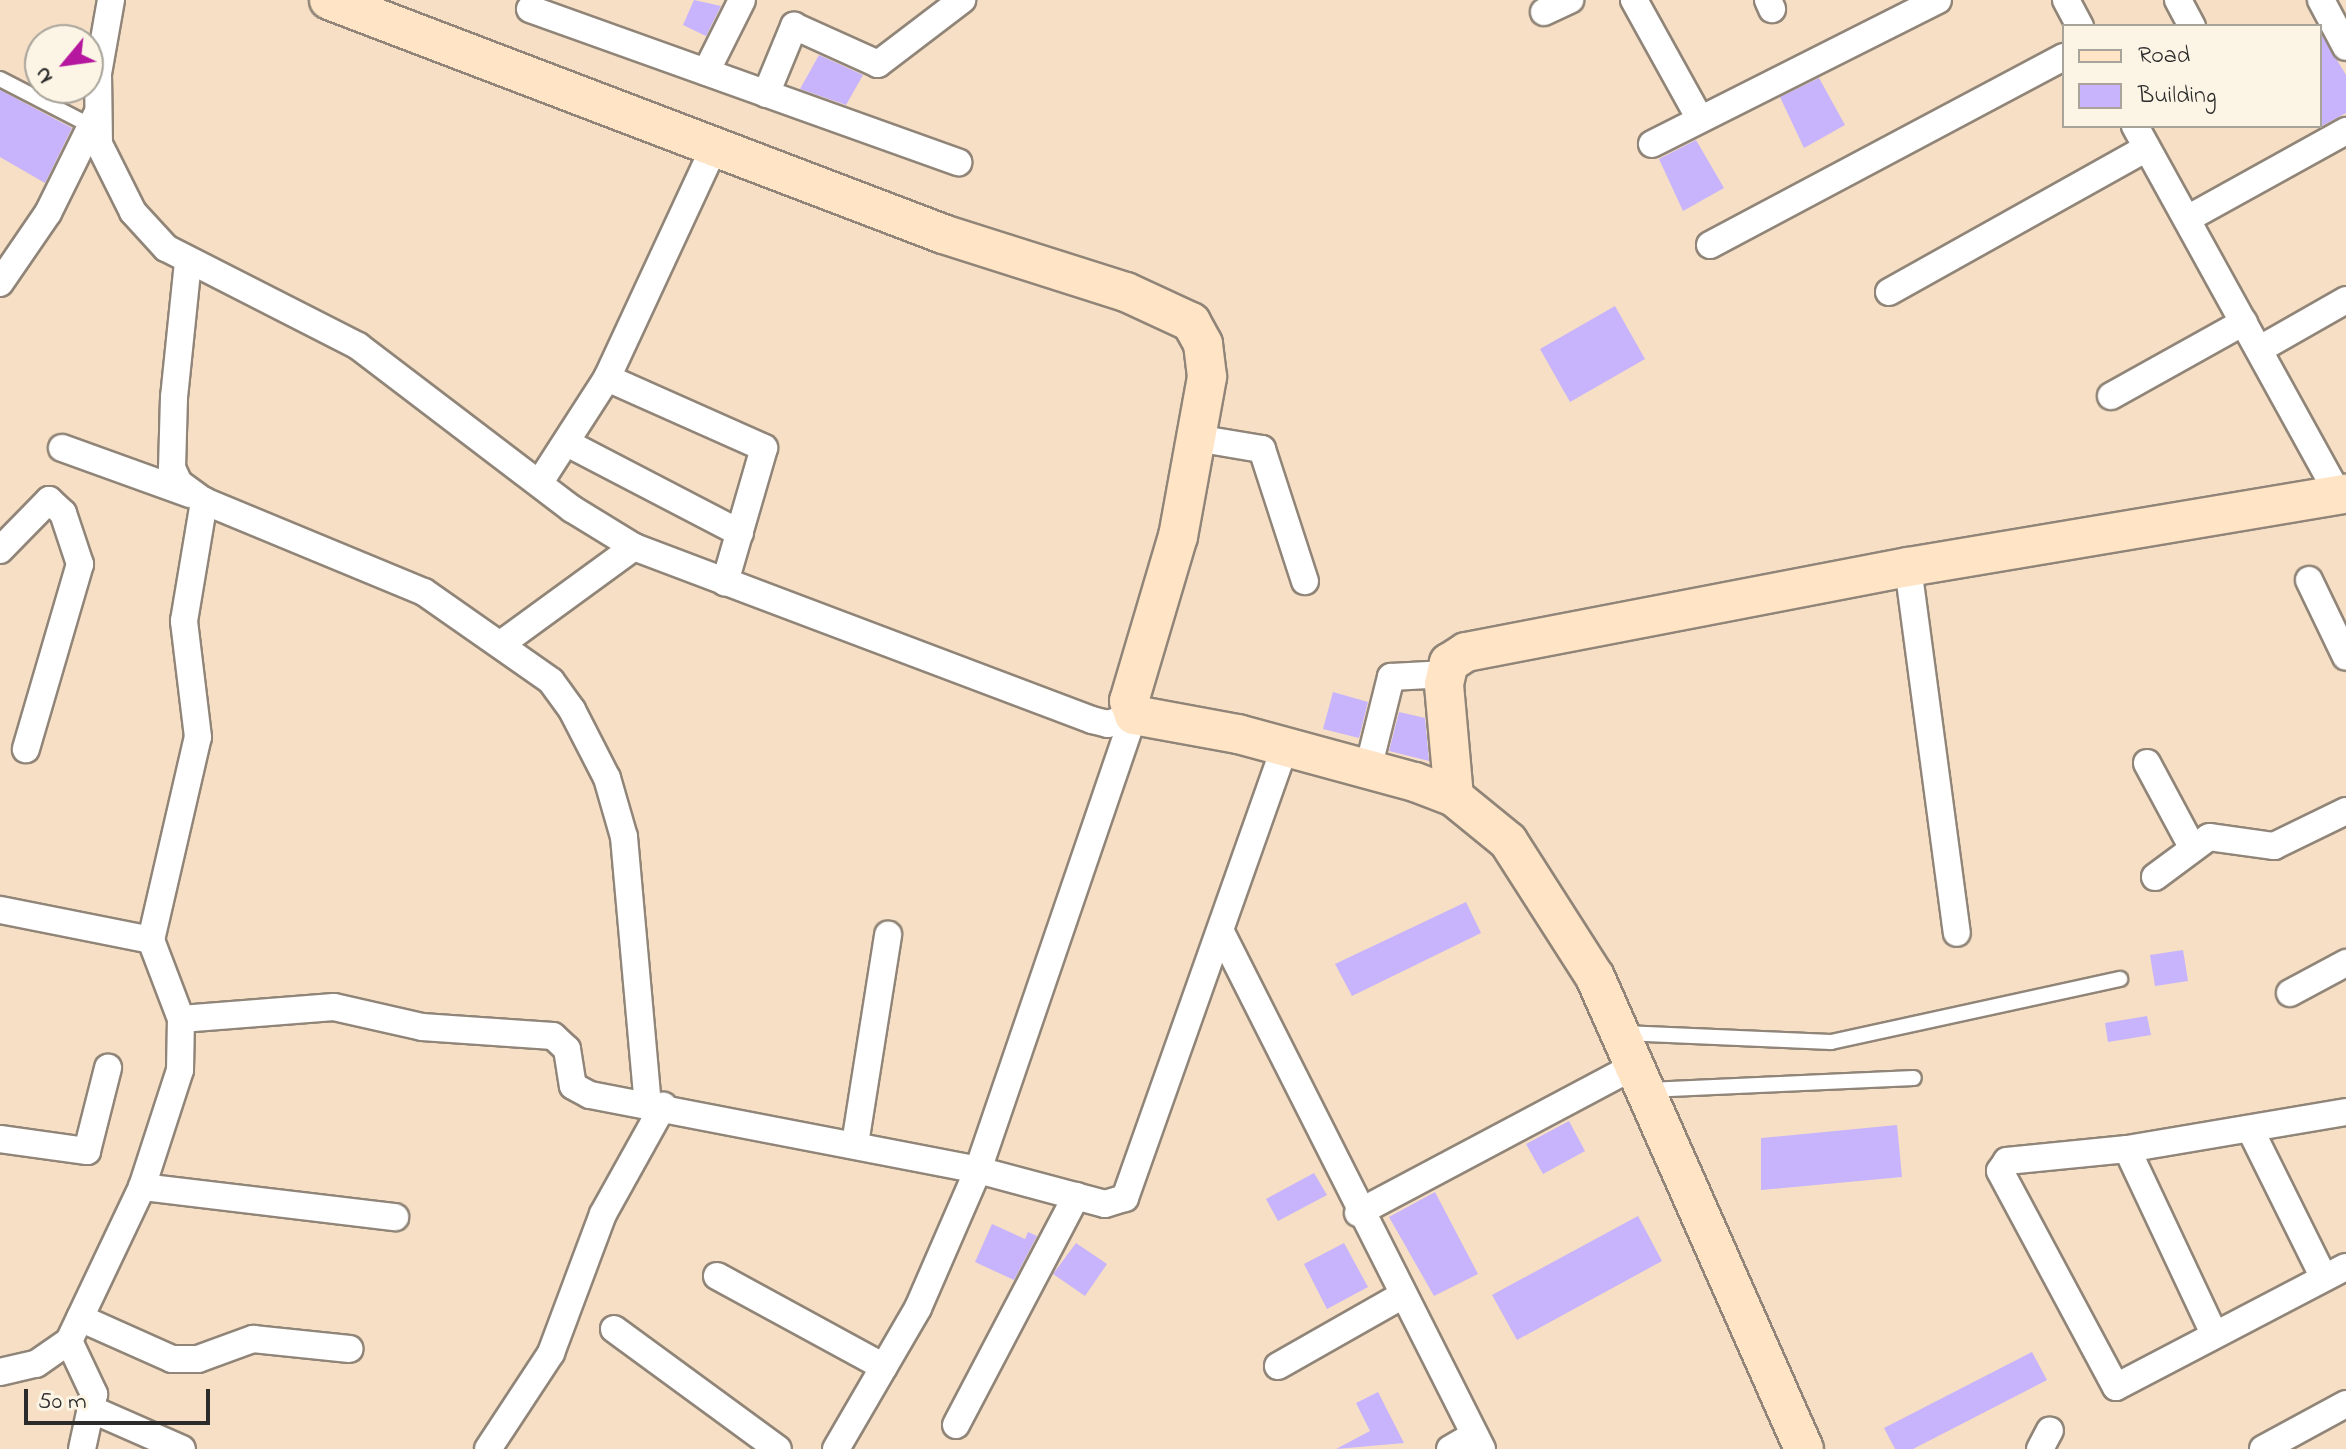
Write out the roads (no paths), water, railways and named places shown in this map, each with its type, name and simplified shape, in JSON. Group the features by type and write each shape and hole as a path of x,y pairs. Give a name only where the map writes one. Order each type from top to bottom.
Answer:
{"street":[{"path":"0,283 48,213 93,121 111,0"},
{"path":"329,0 989,251 1169,308 1191,322 1203,344 1207,377 1178,536 1129,701 1134,715 952,1240 836,1449"},
{"path":"706,72 742,0"},
{"path":"766,94 794,26 878,64 962,0"},
{"path":"1544,12 1570,0"},
{"path":"1634,0 1700,119"},
{"path":"1652,144 1938,0"},
{"path":"2066,0 2079,24"},
{"path":"2178,0 2191,24"},
{"path":"2332,6 2346,47"},
{"path":"530,9 958,162"},
{"path":"1710,245 2062,58"},
{"path":"93,121 111,176 133,212 188,262 358,346 540,482 634,547 1092,720 1108,724 1134,715 1285,746 1454,797 1508,841 1540,881 1632,1063 1804,1449"},
{"path":"2187,219 2346,131"},
{"path":"1454,797 1447,674 1449,663 1485,646 1908,567 2342,495 2141,137 1889,292"},
{"path":"540,482 607,378 714,147"},
{"path":"0,1372 36,1364 74,1330 142,1187 180,1070 181,1019 151,940 198,737 184,604 197,498 172,468 188,262"},
{"path":"2260,349 2346,300"},
{"path":"2111,396 2244,322"},
{"path":"607,378 759,443 765,454 725,582"},
{"path":"1196,438 1262,449 1305,581"},
{"path":"567,443 740,533"},
{"path":"62,448 372,565 501,644 551,681 572,710 619,812 655,1105 603,1214 551,1353 488,1449"},
{"path":"0,550 49,500 63,513 80,564 26,749"},
{"path":"501,644 634,547"},
{"path":"1908,567 1957,933"},
{"path":"2309,580 2346,657"},
{"path":"1368,769 1391,677 1447,674"},
{"path":"181,1019 334,1007 422,1027 553,1036 567,1049 573,1086 978,1170 1105,1204 1125,1198 1285,746"},
{"path":"2147,763 2192,847"},
{"path":"2155,877 2192,847 2220,836 2274,846 2346,811"},
{"path":"0,910 151,940"},
{"path":"1221,932 1358,1213 1478,1442 1450,1449"},
{"path":"855,1144 888,935"},
{"path":"2290,993 2346,963"},
{"path":"1358,1213 1632,1063"},
{"path":"0,1139 87,1151 108,1068"},
{"path":"2251,1131 2335,1273 2116,1387 2001,1180 2007,1161 2127,1149 2251,1131 2346,1112"},
{"path":"2127,1149 2214,1334"},
{"path":"142,1187 395,1217"},
{"path":"956,1425 1076,1196"},
{"path":"717,1276 884,1367"},
{"path":"1278,1366 1401,1296"},
{"path":"614,1329 778,1449"},
{"path":"74,1330 172,1359 214,1355 253,1339 349,1349"},
{"path":"74,1330 91,1380 93,1410 82,1449"},
{"path":"2263,1449 2346,1404"},
{"path":"93,1410 182,1449"}],"lane":[{"path":"0,79 93,121"},
{"path":"1632,1063 1831,1042 2120,979"},
{"path":"1632,1063 1914,1078"}]}
